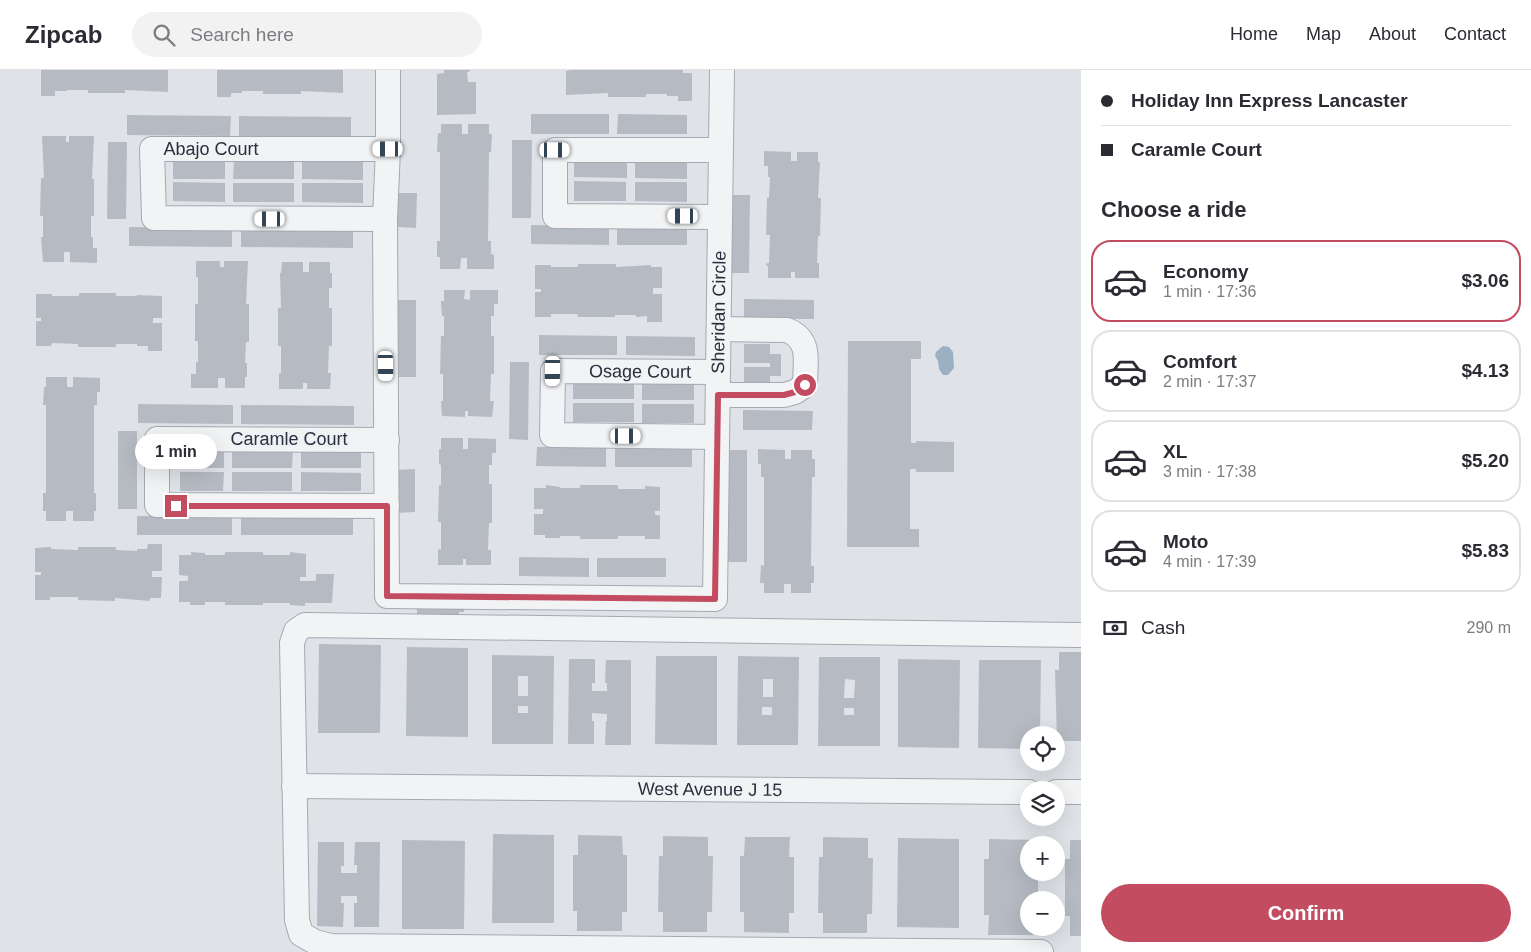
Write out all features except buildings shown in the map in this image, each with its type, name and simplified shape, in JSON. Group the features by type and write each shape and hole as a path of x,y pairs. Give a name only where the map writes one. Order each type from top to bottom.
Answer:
{"street":[{"name":"Sheridan Circle","path":"388,70 388,149 385,219 387,596 715,599 722,70"},
{"name":"Abajo Court","path":"385,219 154,218 152,149 388,149"},
{"path":"719,216 556,216 555,150 720,150"},
{"path":"718,395 784,395 795,392 805,385 805,344 797,334 787,330 719,329"},
{"name":"Osage Court","path":"717,437 552,435 553,371 718,372"},
{"name":"Caramle Court","path":"387,440 157,439 157,505 387,506"},
{"path":"1041,952 331,946 315,942 301,934 297,920 292,643 296,631 305,625 1081,635"},
{"name":"West Avenue J 15","path":"294,786 1020,792"},
{"path":"1065,792 1081,792"}],"water":[{"path":"943,346 949,347 953,352 954,368 948,375 943,375 935,356 936,352"}],"route":[{"path":"176,506 387,506 387,596 715,599 718,395 784,395 795,392 805,385"}]}
